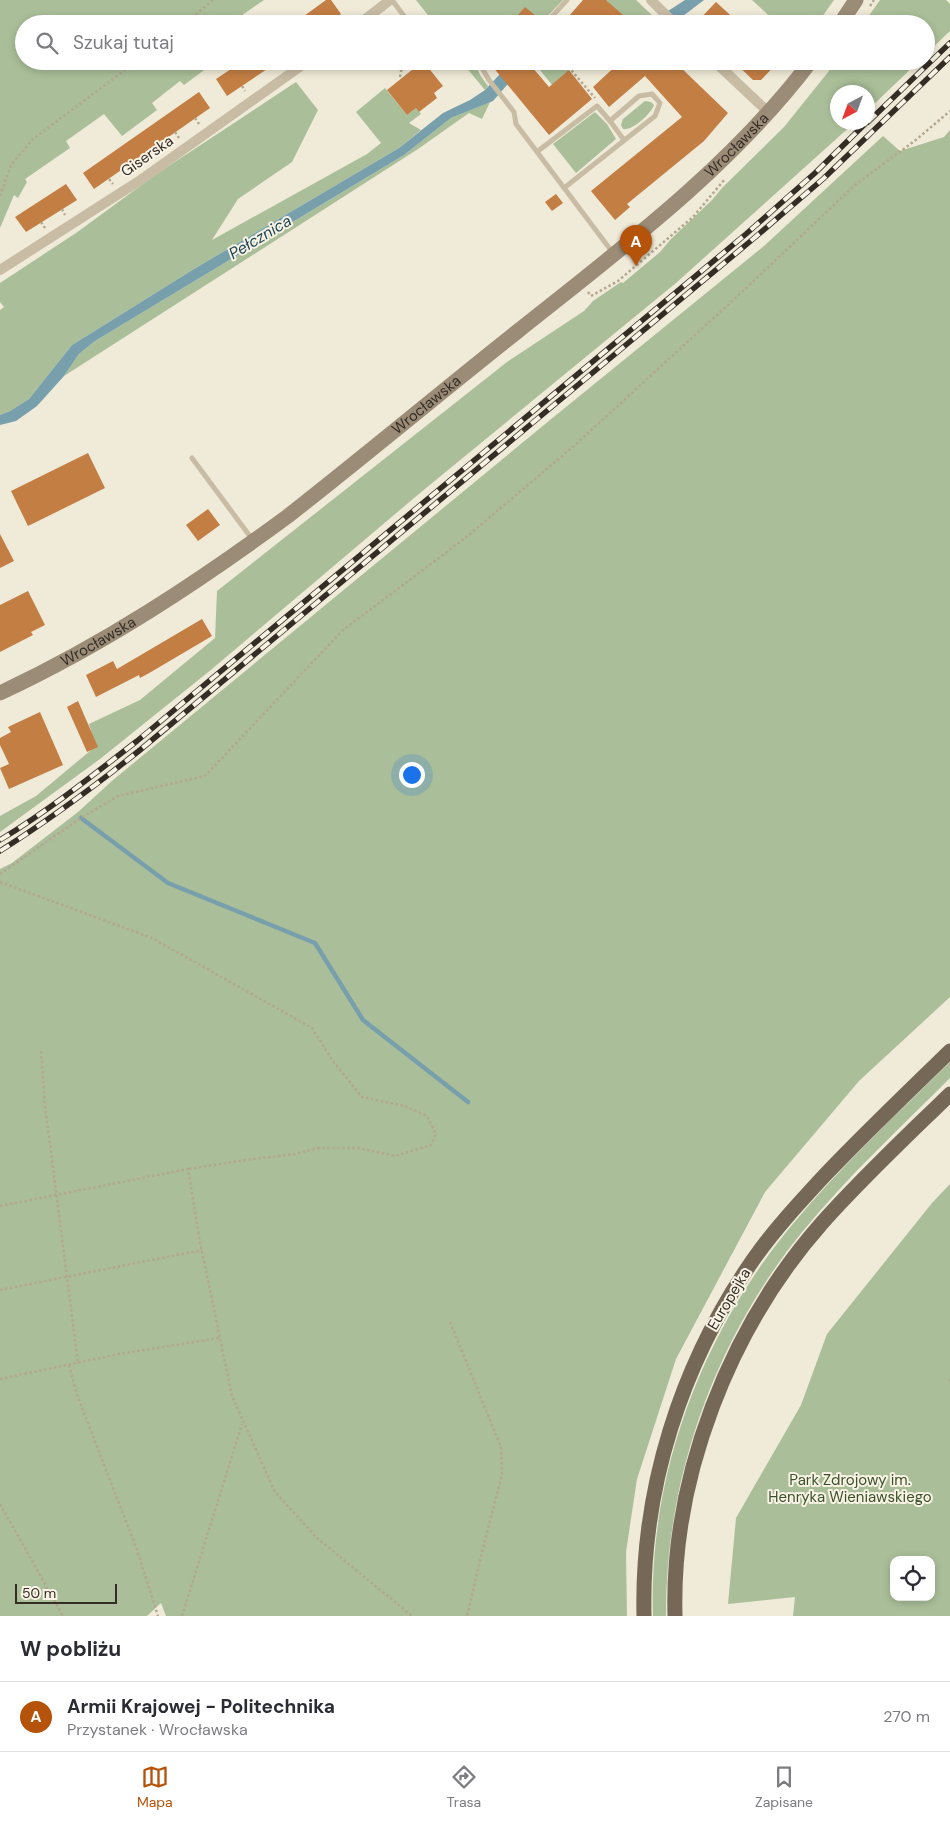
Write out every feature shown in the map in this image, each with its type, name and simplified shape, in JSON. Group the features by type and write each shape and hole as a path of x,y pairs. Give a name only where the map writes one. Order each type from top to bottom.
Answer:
{"main road":[{"path":"846,15 856,0"},
{"name":"Wrocławska","path":"0,694 93,645 202,578 322,490 614,254 702,179 743,139 803,70"},
{"name":"Europejka","path":"644,1616 643,1589 646,1550 660,1466 668,1434 692,1369 719,1314 754,1259 801,1201 853,1146 950,1050"},
{"path":"675,1616 674,1590 684,1510 702,1437 715,1398 731,1361 749,1327 789,1265 822,1223 950,1094"}],"street":[{"path":"371,15 391,0"},
{"path":"651,0 666,15"},
{"name":"Giserska","path":"0,270 139,181 295,70"},
{"path":"724,70 768,112"}],"lane":[{"path":"391,0 403,15"},
{"path":"553,15 567,0"},
{"path":"483,70 514,112 516,124 614,254"},
{"path":"564,188 655,116 660,103 652,94 639,96 610,121"},
{"path":"538,151 597,106 624,140"},
{"path":"192,458 254,541"}],"path":[{"path":"195,15 213,0"},
{"path":"0,196 11,165 33,139 125,70"},
{"path":"400,77 401,70"},
{"path":"573,70 596,100 597,106"},
{"path":"0,874 81,818 118,796 205,776 343,630 464,539 575,445 742,292 855,185 917,139 950,111"},
{"path":"618,281 652,252"},
{"path":"0,882 152,938 312,1028 333,1061 362,1097 405,1106 426,1116 436,1134 430,1145 395,1156 358,1148 319,1148 295,1154 188,1169 0,1206"},
{"path":"41,1050 45,1106 78,1363"},
{"path":"188,1169 219,1338 232,1396 275,1492 318,1538 412,1616"},
{"path":"0,1290 202,1250"},
{"path":"450,1322 501,1447 502,1474 467,1616"},
{"path":"0,1379 118,1354 219,1338"},
{"path":"69,1365 77,1395 136,1547 158,1616"},
{"path":"182,1616 243,1423"},
{"path":"0,1504 63,1616"}],"green space":[{"path":"0,0 264,0 242,15 15,15 15,70 204,70 184,85 180,81 152,103 157,110 122,136 104,114 66,141 70,148 25,179 27,182 18,198 14,195 0,228"},
{"path":"416,0 563,0 549,15 428,15"},
{"path":"606,0 636,0 652,15 621,15"},
{"path":"752,0 834,0 823,15 768,15"},
{"path":"880,0 946,0 950,4 950,31 935,45 935,15 869,15"},
{"path":"468,70 478,70 488,86 485,90"},
{"path":"540,70 568,70 569,73 553,86"},
{"path":"830,70 910,70 875,103 875,85 830,85 830,130 846,130 676,283 420,493 212,669 100,759 0,832 0,816 36,796 96,746 89,724 140,700 215,638 217,591 507,362 584,311 593,301 621,282 623,283 660,252 784,127"},
{"path":"296,82 318,110 292,162 238,199 212,240 367,154 381,143 356,112 385,88 407,115 416,108 421,114 409,123 421,130 399,148 194,269 72,345 29,399 0,415 0,310 4,307 0,302 0,283 76,233 158,173"},
{"path":"645,101 651,102 654,105 649,113 636,125 623,129 621,125 623,119"},
{"path":"490,102 482,119 469,113 418,149 64,376 79,354 95,341 404,155 451,118"},
{"path":"595,112 607,124 616,139 576,173 553,144"},
{"path":"950,130 950,997 859,1081 765,1192 676,1359 637,1479 626,1552 627,1616 166,1616 161,1603 147,1616 0,1616 0,869 12,863 78,812 113,780 764,246 883,136 900,151 944,137"},
{"path":"950,1062 950,1078 820,1211 772,1272 745,1316 721,1363 701,1411 686,1461 675,1513 668,1564 666,1616 653,1616 654,1563 660,1511 671,1459 687,1408 707,1359 732,1312 760,1267 810,1204 869,1142"},
{"name":"Park Zdrojowy im. Henryka Wieniawskiego","path":"950,1184 950,1616 793,1616 795,1597 728,1604 736,1518 801,1405 827,1334 932,1203"}],"water":[{"path":"685,0 704,0 684,15 662,15"},
{"name":"Pełcznica","path":"506,70 527,70 507,85 493,101 451,118 404,155 95,341 79,354 64,376 37,406 16,421 0,425 0,415 29,399 72,345 194,269 399,148 443,113 470,100 485,90"}],"building":[{"path":"326,0 331,0 341,14 340,15 305,15"},
{"path":"583,0 606,0 623,15 570,15"},
{"path":"716,2 730,15 704,15"},
{"path":"525,7 535,15 518,15"},
{"path":"230,70 266,70 227,96 216,79"},
{"path":"412,70 430,70 443,86 434,93 437,98 419,112 416,108 407,115 387,90"},
{"path":"495,70 535,70 549,87 569,70 592,99 549,135"},
{"path":"611,70 683,70 728,113 704,141 627,204 630,207 615,220 591,191 682,117 645,76 609,107 593,87"},
{"path":"742,70 770,70 761,80 753,80"},
{"path":"199,92 210,108 94,189 83,173"},
{"path":"66,184 77,200 26,232 15,217"},
{"path":"556,194 563,203 552,211 545,202"},
{"path":"88,453 105,488 28,526 11,491"},
{"path":"208,509 220,525 198,541 186,525"},
{"path":"0,534 14,561 0,568"},
{"path":"28,591 45,625 31,632 33,635 0,652 0,605"},
{"path":"202,619 212,636 140,678 139,675 96,697 86,675 113,661 117,669"},
{"path":"78,701 98,747 87,752 67,707"},
{"path":"40,712 63,765 9,789 0,768 9,764 0,745 0,738 11,732 8,727"}],"waterway":[{"path":"81,818 168,883 315,943 363,1020 468,1102"}],"railway":[{"path":"935,57 950,43"},
{"path":"0,851 72,802 140,750 753,239 823,179 950,57"},
{"path":"875,115 922,70"},
{"path":"0,840 53,805 137,741 746,234 815,173 859,130"}],"place":[{"name":"Armii Krajowej - Politechnika","path":"636,266"}]}
